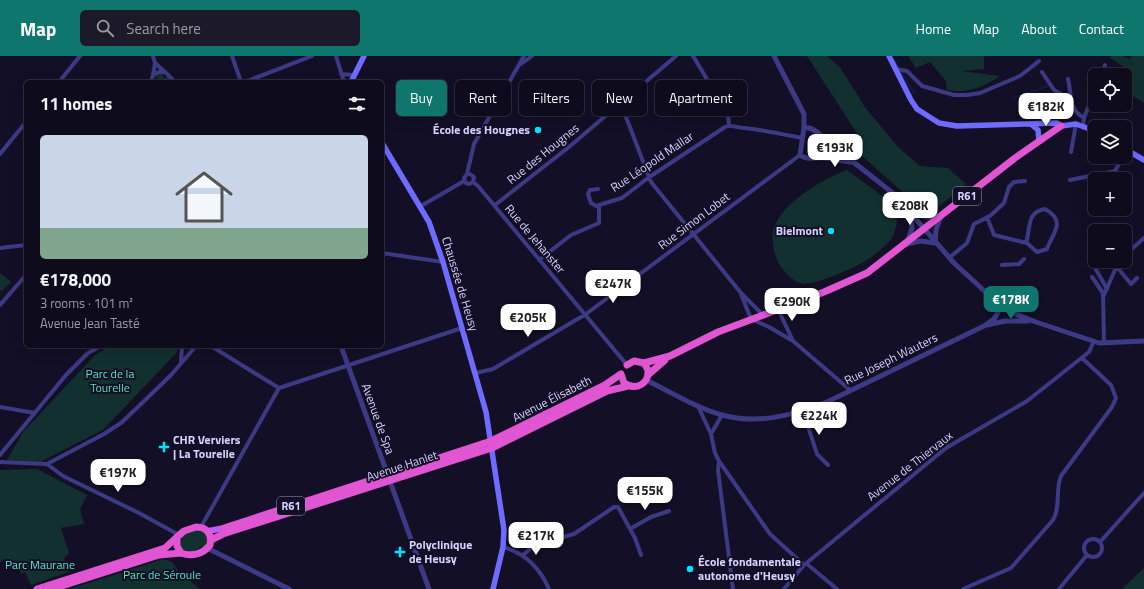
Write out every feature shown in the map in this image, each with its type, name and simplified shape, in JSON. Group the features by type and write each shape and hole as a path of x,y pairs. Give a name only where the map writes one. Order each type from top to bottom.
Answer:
{"highway":[{"name":"R61","path":"627,365 634,361 644,363 670,356 718,332 824,292 867,273 1039,141 1061,126"},
{"name":"R61","path":"628,386 640,386 670,356"},
{"path":"644,363 647,367 648,377"},
{"path":"621,374 622,380 628,386"},
{"name":"Avenue Élisabeth","path":"491,445 605,385 621,374"},
{"name":"Avenue Élisabeth","path":"594,398 619,387 628,386"},
{"name":"Avenue Hanlet","path":"211,540 223,534 491,445 594,398"},
{"name":"Avenue Hanlet","path":"224,528 389,478"},
{"path":"36,589 165,548 188,529 201,527 208,531 211,540 207,548 194,555 181,553 159,555 52,589"},
{"path":"178,536 177,546 181,553"}],"main road":[{"path":"352,80 364,56"},
{"path":"889,56 917,109 939,123 957,126 1032,125 1057,123 1061,126 1076,124 1088,128"},
{"path":"1032,125 1038,131 1039,141"},
{"name":"Chaussée de Heusy","path":"384,146 421,206 429,222 443,262 486,412 503,516 503,547 493,589"},
{"path":"1132,154 1144,160"},
{"name":"R61","path":"621,374 627,365"},
{"name":"Avenue Hanlet","path":"208,531 224,528"}],"street":[{"path":"61,80 80,56"},
{"path":"151,80 155,63 153,56"},
{"path":"232,56 242,80"},
{"path":"248,80 312,56"},
{"path":"336,56 344,80"},
{"path":"421,206 464,181 474,144 524,56"},
{"path":"518,66 532,56"},
{"name":"Rue des Hougnes","path":"647,81 676,56"},
{"path":"693,56 728,114 729,125 742,128 758,128 802,138"},
{"path":"774,56 804,114 804,128 800,155 803,158 823,158 852,162"},
{"path":"896,68 907,71 922,86 954,95 967,95 980,93 1020,76 1039,61"},
{"path":"155,63 173,80"},
{"path":"152,75 159,72 165,72"},
{"path":"1042,72 1054,90 1069,99 1074,110 1084,118"},
{"path":"342,74 354,75"},
{"path":"1068,79 1071,90 1069,99"},
{"path":"1083,126 1088,108"},
{"name":"Rue des Hougnes","path":"495,205 605,116"},
{"path":"625,116 648,178 741,293 763,315"},
{"path":"0,154 24,124"},
{"path":"1071,152 1076,124"},
{"name":"Rue Léopold Mallar","path":"598,207 601,203 622,198 648,178 715,132 729,125"},
{"path":"804,128 810,127 816,130 831,147 842,153 894,194 949,259 1003,308 1033,321 1094,341 1104,343 1144,341"},
{"path":"823,158 828,155 831,147"},
{"name":"Rue Simon Lobet","path":"476,373 492,368 586,314 800,155"},
{"path":"1070,180 1115,172 1119,164"},
{"name":"Rue de Jehanster","path":"467,172 473,176 473,182 495,205 627,365"},
{"path":"464,181 469,184 473,182"},
{"path":"949,259 965,245 969,239 969,234 974,224 987,217 1004,203 1009,187 1014,182 1025,181"},
{"path":"539,260 570,234 599,223 600,216 598,207 591,203 588,194 590,190 598,189"},
{"path":"987,217 994,235 1026,243 1037,252 1046,249 1058,226 1056,218 1050,212 1045,209 1038,210 1033,214 1029,220 1029,231 1026,243"},
{"path":"909,212 927,217 941,216 936,230 935,243"},
{"path":"905,245 912,228 909,212"},
{"path":"1132,249 1144,238"},
{"path":"905,245 920,241 935,243"},
{"path":"0,248 24,245"},
{"path":"384,253 443,262"},
{"path":"1002,265 1019,264 1024,258"},
{"path":"1095,268 1107,289"},
{"path":"1103,297 1116,268"},
{"path":"1120,268 1130,284 1138,278"},
{"path":"0,305 24,277"},
{"path":"1092,277 1100,287 1103,297 1104,343"},
{"path":"741,293 751,320 769,327 793,341 850,390"},
{"path":"997,322 1004,315 1003,308"},
{"path":"984,326 994,319 1003,308"},
{"path":"778,309 793,341"},
{"path":"984,326 997,322 1033,321"},
{"name":"Rue Joseph Wauters","path":"648,377 698,406 722,415 753,419 776,418 803,412 984,326"},
{"path":"201,527 279,388 462,328"},
{"name":"Avenue de Thiervaux","path":"784,589 805,564 859,518 946,448 1027,401 1089,352 1094,341"},
{"path":"0,455 88,353 97,348"},
{"path":"181,363 182,348"},
{"path":"0,462 47,464 104,434 121,422 171,375 194,348"},
{"path":"214,348 279,388"},
{"name":"Avenue de Spa","path":"342,348 429,589"},
{"path":"963,589 1011,568 1022,557 1057,514 1058,483 1061,476 1112,407 1116,398 1111,385 1082,358"},
{"path":"698,406 711,434 715,453 719,461 770,534 837,589"},
{"path":"0,407 35,413"},
{"path":"803,412 817,454 828,465"},
{"path":"711,434 722,415"},
{"path":"719,461 718,470 733,589"},
{"path":"47,464 63,476 139,513 178,536"},
{"path":"1100,542 1144,493"},
{"path":"523,555 535,545 574,534 614,507 618,507 630,529 641,555"},
{"path":"630,529 652,517 669,511"},
{"path":"1094,539 1100,542 1102,548 1101,554 1095,558 1087,555 1083,549 1087,541 1094,539"},
{"path":"503,547 523,555 544,578 549,589"},
{"path":"207,548 289,589"},
{"path":"1059,589 1087,555"}],"green space":[{"path":"807,56 827,56 840,67 865,107 898,147 920,166 948,168 966,184 931,213 907,196 853,148 858,135"},
{"path":"908,56 984,56 984,69 962,71 1000,76 975,89 961,91 947,90 946,81 930,62 916,68"},
{"path":"1111,56 1122,56 1130,59 1132,56 1144,56 1144,103 1132,95 1132,68 1124,68 1110,58"},
{"path":"163,73 163,77 166,78 169,76 170,78 168,80 156,80 158,79 155,76"},
{"path":"812,136 824,150 808,150"},
{"path":"847,170 877,192 891,206 897,220 893,237 864,262 841,273 813,283 799,283 786,273 777,260 772,239 775,224 790,205 808,190 828,178"},
{"path":"0,273 11,282 2,291 0,290"},
{"name":"Parc de la Tourelle","path":"107,348 178,348 177,352 103,430 40,462 7,460 23,432 95,355"},
{"name":"Parc Maurane","path":"37,469 87,495 80,509 84,524 61,528 69,553 64,558 69,572 31,585 25,572 21,574 17,561 5,559 0,562 0,470"},
{"path":"197,529 205,532 208,541 206,545 193,551 183,550 180,546 181,536"},
{"name":"Parc de Séroule","path":"163,559 172,562 180,573 200,589 70,589"},
{"path":"1144,568 1144,589 1122,589 1123,588"}],"waterway":[{"path":"895,60 898,66"},
{"path":"901,72 914,93"},
{"path":"1013,98 1048,86"}],"place":[{"name":"École des Hougnes","path":"538,130"},
{"name":"Bielmont","path":"831,231"},
{"name":"CHR Verviers | La Tourelle","path":"164,447"},
{"name":"Polyclinique de Heusy","path":"400,552"},
{"name":"École fondamentale autonome d'Heusy","path":"690,569"}]}
